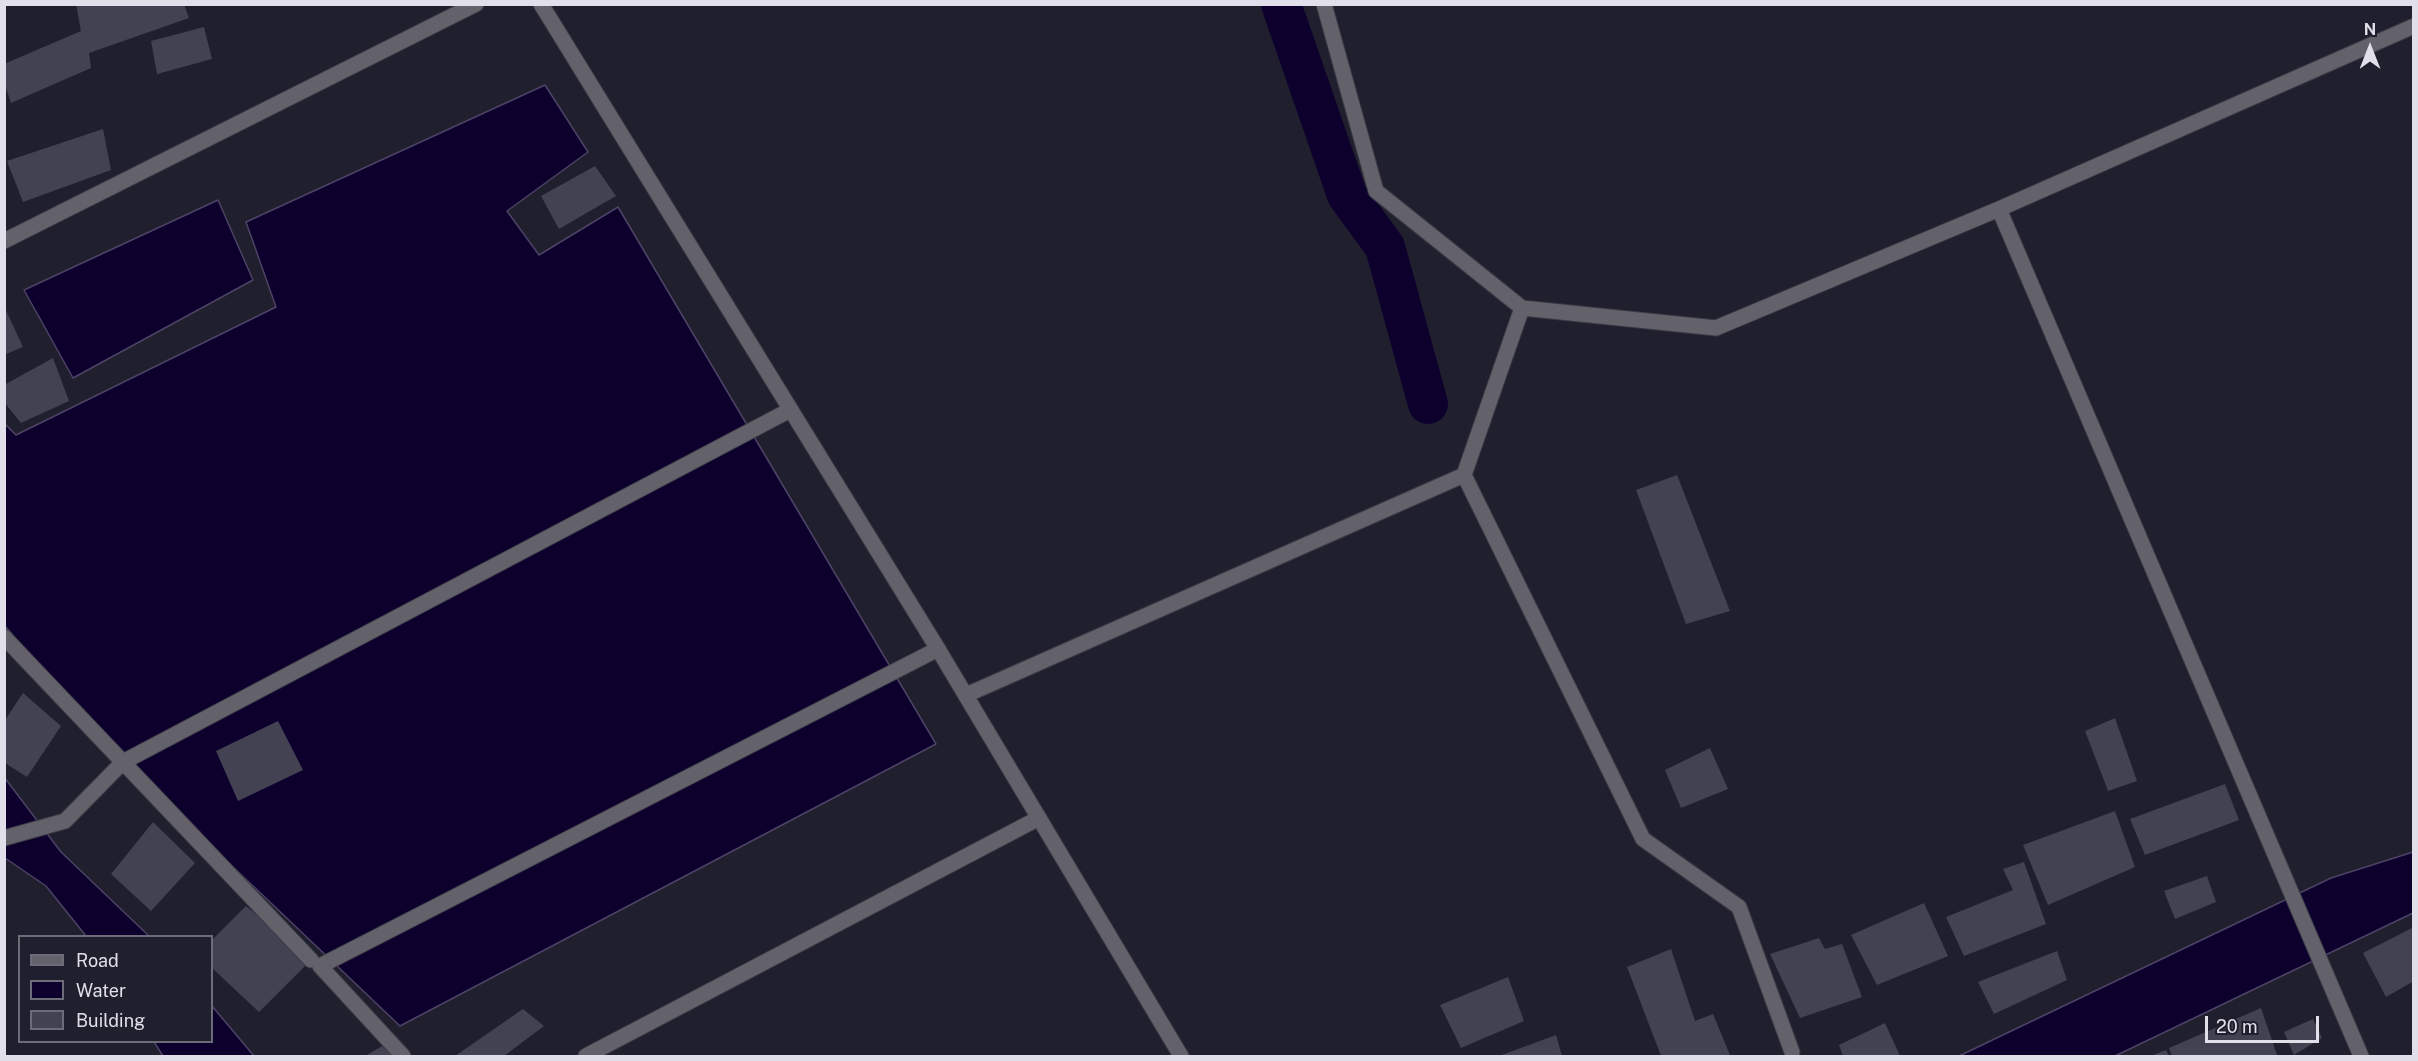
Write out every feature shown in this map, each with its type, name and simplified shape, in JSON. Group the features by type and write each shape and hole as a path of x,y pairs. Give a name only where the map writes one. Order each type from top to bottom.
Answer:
{"street":[{"path":"4,241 476,4"},
{"path":"541,4 966,695 1181,1056"},
{"path":"1324,4 1377,191 1522,308 1716,328 1999,209 2414,26"},
{"path":"1999,209 2361,1056"},
{"path":"1522,308 1464,475 1643,839 1739,907 1792,1052"},
{"path":"4,838 65,821 123,762 790,410"},
{"path":"966,695 1464,475"},
{"path":"4,637 311,960"},
{"path":"403,1056 320,966 938,649"},
{"path":"586,1056 1039,818"}],"water":[{"path":"545,85 588,152 507,211 539,255 618,207 936,744 400,1026 123,762 5,626 4,423 16,435 276,307 246,222"},
{"path":"218,200 253,280 73,378 24,290"},
{"path":"4,777 61,852 148,935 85,935 46,886 5,858"},
{"path":"2413,852 2413,913 2115,1056 1959,1056 2331,878"},
{"path":"213,1007 254,1056 163,1056 155,1043 213,1043"}],"building":[{"path":"76,4 184,4 189,18 89,53 91,68 11,103 4,82 4,64 81,31"},
{"path":"204,27 212,59 157,74 151,41"},
{"path":"103,129 111,170 23,202 7,161"},
{"path":"595,166 616,196 559,229 541,196"},
{"path":"4,306 23,347 4,355"},
{"path":"53,358 69,401 21,423 4,402 4,385"},
{"path":"1677,475 1730,611 1686,624 1636,490"},
{"path":"23,693 61,726 27,777 5,763 5,720"},
{"path":"2115,718 2137,781 2108,791 2085,731"},
{"path":"278,721 303,770 238,801 216,751"},
{"path":"1710,748 1728,789 1681,808 1665,770"},
{"path":"2225,784 2239,820 2145,855 2130,819"},
{"path":"2115,811 2135,867 2048,905 2023,845"},
{"path":"153,822 195,863 151,911 111,874"},
{"path":"2024,862 2046,924 1964,956 1946,917 2013,890 2003,869"},
{"path":"2207,876 2216,902 2175,919 2164,891"},
{"path":"1924,903 1948,956 1877,985 1851,935"},
{"path":"246,906 311,960 259,1012 213,969 213,939"},
{"path":"2414,927 2414,981 2386,997 2363,953"},
{"path":"1819,938 1825,949 1842,944 1862,997 1800,1018 1770,954"},
{"path":"1671,949 1695,1021 1713,1014 1730,1055 1661,1056 1627,967"},
{"path":"2057,951 2067,980 1994,1014 1978,982"},
{"path":"1508,977 1524,1021 1461,1048 1440,1005"},
{"path":"2261,1008 2277,1055 2172,1056 2169,1048"},
{"path":"523,1009 544,1026 504,1056 455,1056"},
{"path":"2313,1019 2322,1038 2294,1055 2284,1032"},
{"path":"1885,1023 1900,1056 1843,1056 1839,1045"},
{"path":"1556,1035 1562,1056 1499,1056"},
{"path":"384,1045 394,1056 365,1056"},
{"path":"2166,1050 2169,1056 2151,1056"}],"waterway":[{"path":"1281,4 1347,195 1385,247 1428,404"}]}
